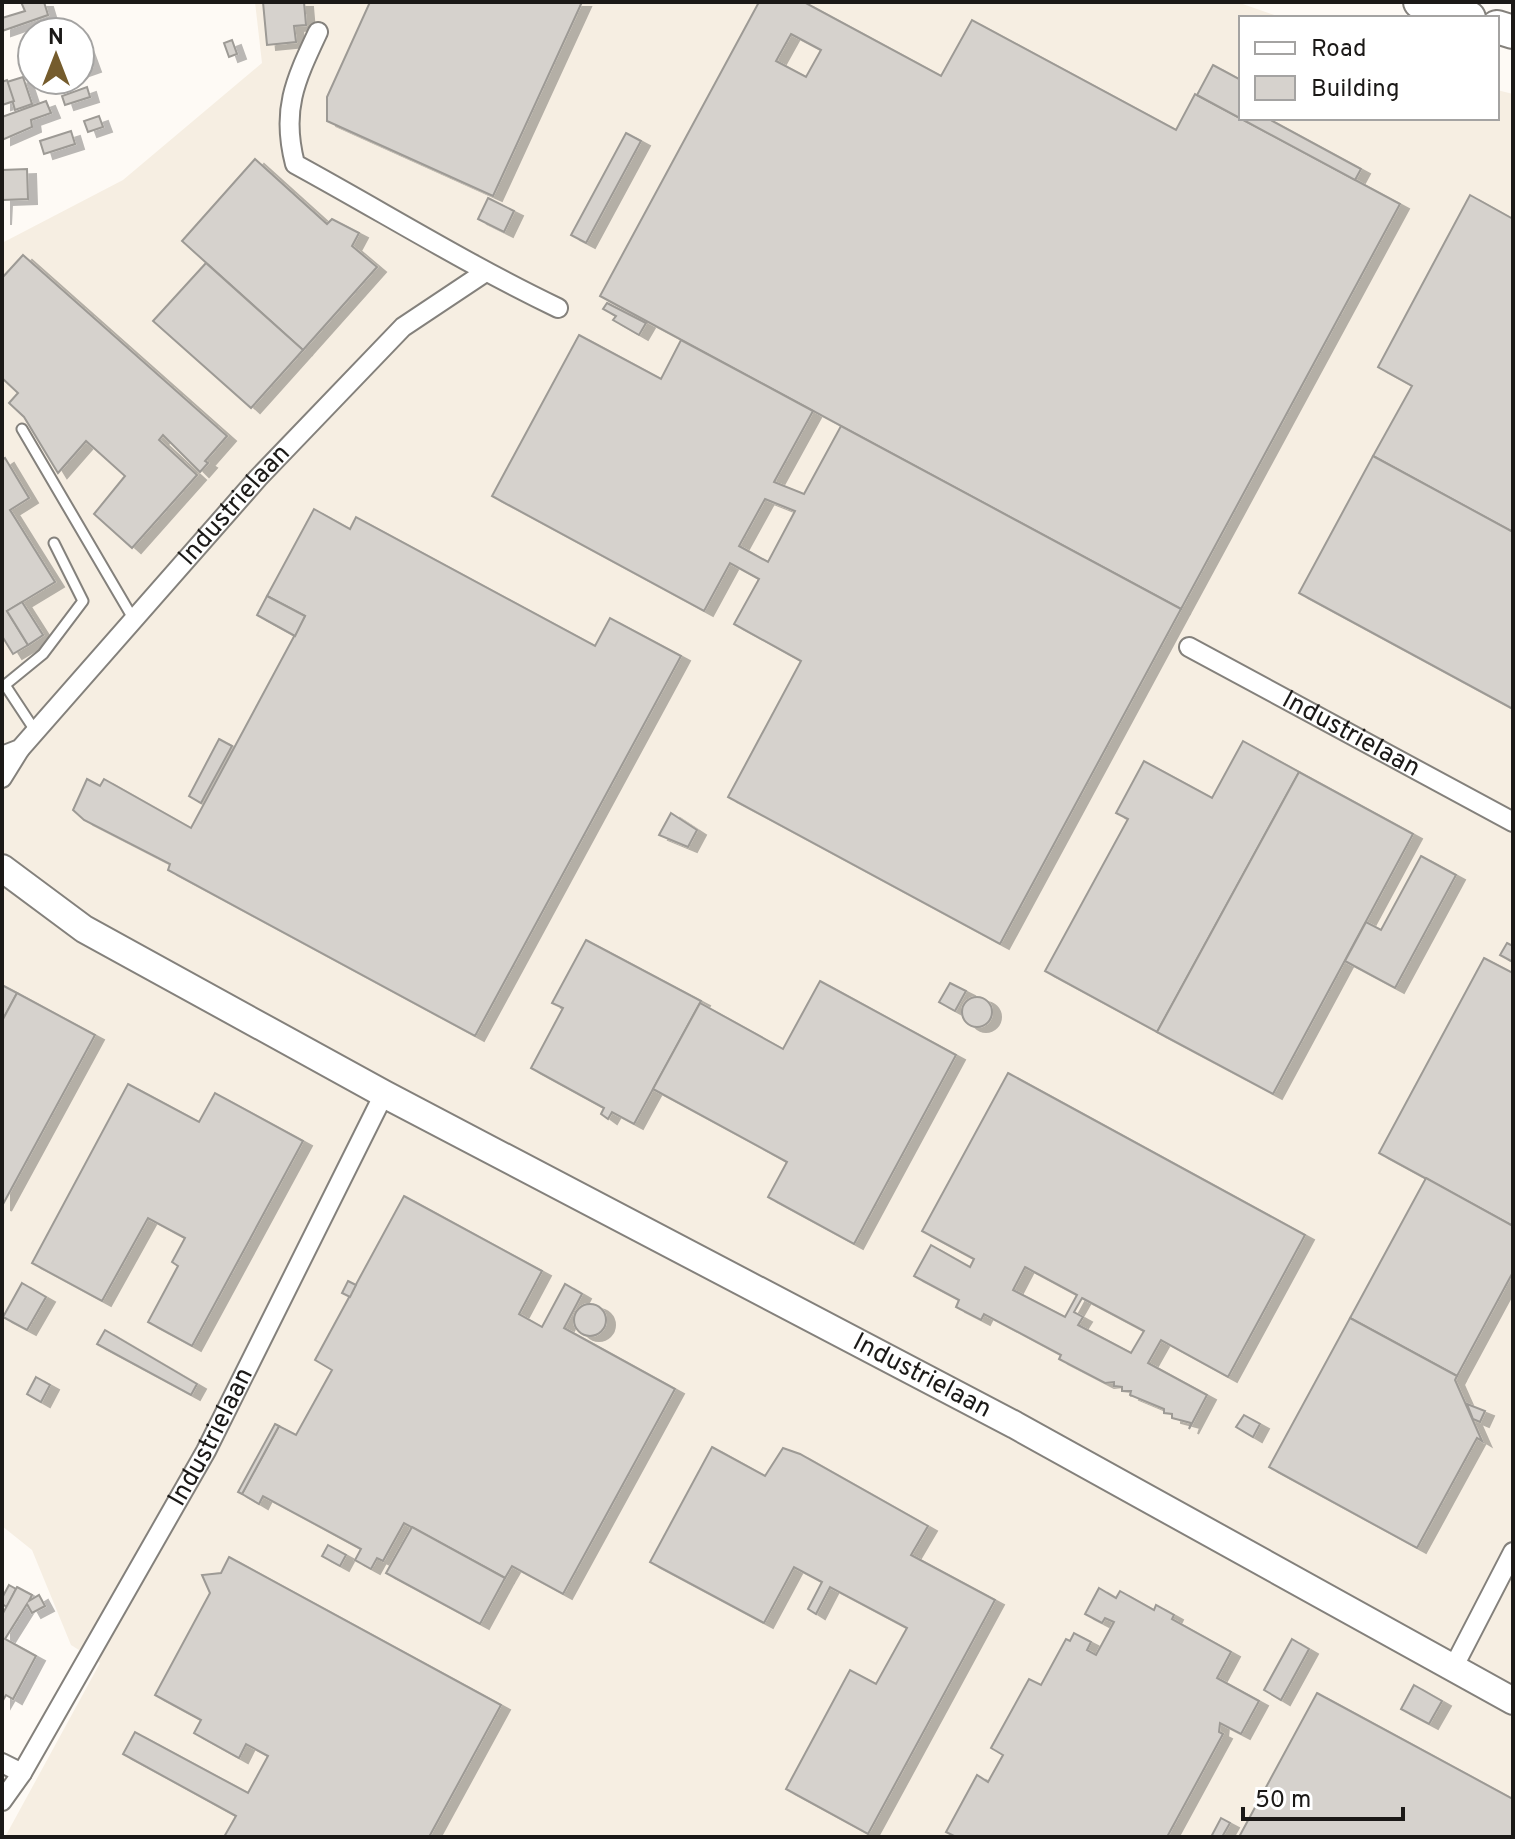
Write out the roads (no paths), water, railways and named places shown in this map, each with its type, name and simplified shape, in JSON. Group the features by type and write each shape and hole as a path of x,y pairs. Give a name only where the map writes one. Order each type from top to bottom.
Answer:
{"highway":[{"path":"1420,2 1463,16"}],"street":[{"path":"318,32 292,88 288,135 295,164 447,247 484,273 558,308"},
{"name":"Industrielaan","path":"2,778 11,752 36,732 258,478 403,327 484,273"},
{"name":"Industrielaan","path":"1189,647 1513,822"},
{"name":"Industrielaan","path":"2,868 84,929 384,1094 1015,1425 1513,1701"},
{"name":"Industrielaan","path":"2,1801 22,1773 206,1451 384,1094"},
{"path":"1453,1668 1513,1552"},
{"path":"2,1763 22,1773"}],"lane":[{"path":"22,429 134,620"},
{"path":"36,732 3,686 43,654 83,601 54,543"}]}
